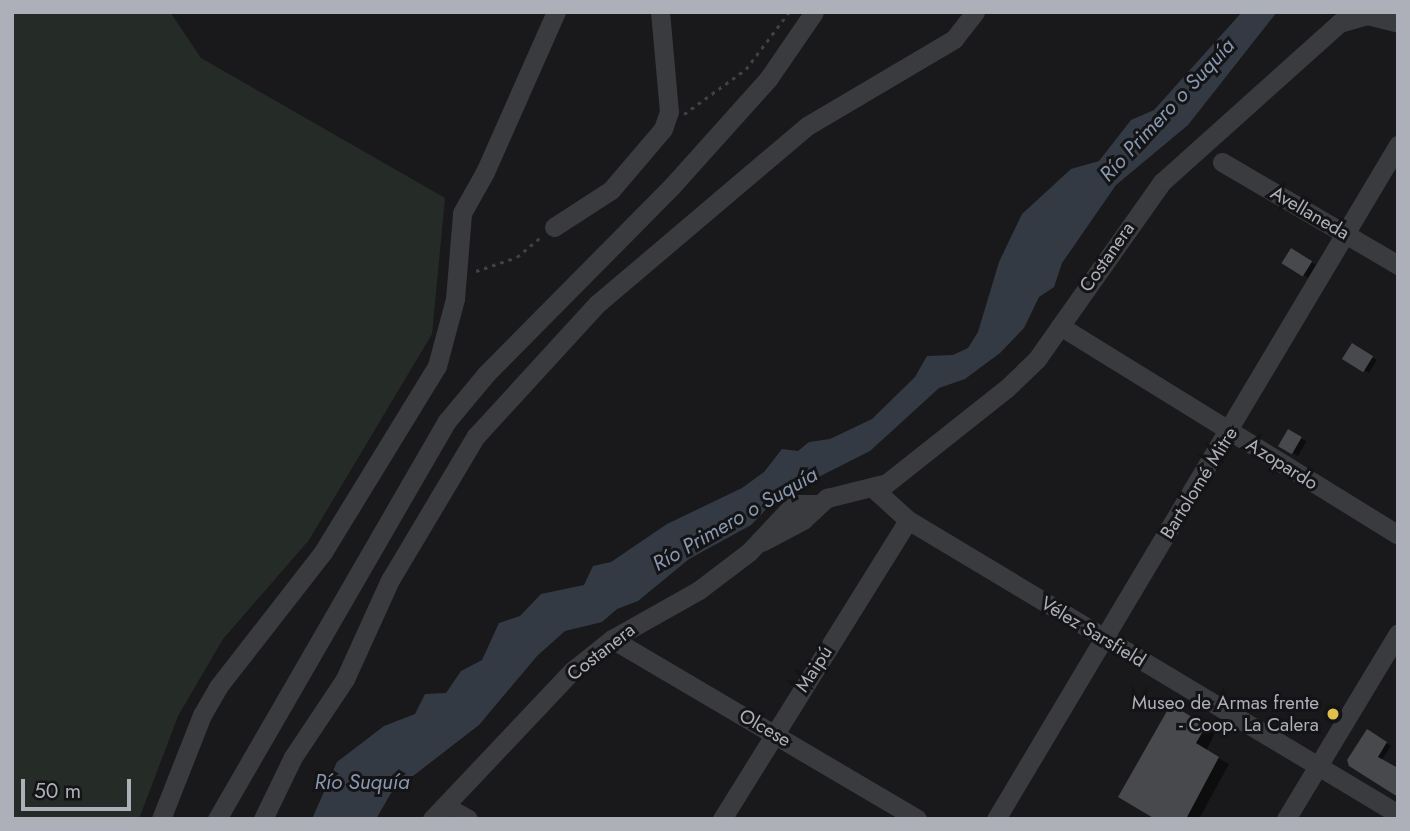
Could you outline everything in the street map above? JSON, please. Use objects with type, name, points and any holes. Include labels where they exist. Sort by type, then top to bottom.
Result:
[{"type":"street","points":[[161,819],[202,715],[218,687],[323,552],[431,377],[442,353],[459,275],[462,212],[485,172],[556,12]]},
{"type":"street","points":[[554,227],[611,190],[663,129],[669,112],[660,12]]},
{"type":"street","points":[[217,819],[447,421],[486,373],[593,270],[707,147],[768,79],[814,12]]},
{"type":"street","points":[[263,819],[293,757],[345,679],[390,580],[476,436],[597,304],[807,126],[954,39],[975,12]]},
{"type":"street","name":"Costanera","points":[[439,812],[572,671],[612,639],[699,590],[762,542],[794,504],[818,504],[841,493],[874,489],[1007,388],[1037,359],[1152,194],[1198,148],[1339,23],[1367,15],[1398,23]]},
{"type":"street","name":"Bartolomé Mitre","points":[[996,819],[1230,432],[1398,145]]},
{"type":"street","name":"Avellaneda","points":[[1222,162],[1398,265]]},
{"type":"street","name":"Azopardo","points":[[1060,326],[1398,535]]},
{"type":"street","name":"Vélez Sarsfield","points":[[874,489],[908,520],[1398,814]]},
{"type":"street","name":"Maipú","points":[[722,819],[773,732],[908,520]]},
{"type":"street","points":[[1286,819],[1398,633]]},
{"type":"street","name":"Olcese","points":[[612,639],[917,819]]},
{"type":"street","points":[[439,812],[468,819]]},
{"type":"path","points":[[663,129],[746,69],[789,12]]},
{"type":"path","points":[[459,275],[517,257],[554,227]]},
{"type":"shaded area","points":[[12,12],[170,12],[201,58],[445,198],[432,334],[309,540],[223,639],[178,716],[139,819],[12,819]]},
{"type":"water","name":"Río Suquía","points":[[1242,12],[1277,12],[1188,125],[1116,185],[1062,263],[1054,287],[1039,297],[1024,328],[1000,353],[965,379],[939,388],[870,451],[777,498],[751,525],[689,559],[638,601],[617,609],[602,622],[565,631],[537,656],[479,725],[391,793],[376,819],[312,819],[337,762],[384,726],[415,714],[425,694],[446,693],[461,671],[482,660],[499,623],[520,616],[541,594],[584,585],[593,566],[611,562],[667,524],[742,488],[764,472],[782,449],[798,451],[809,442],[830,439],[872,419],[915,377],[927,356],[953,355],[968,348],[978,332],[999,262],[1022,214],[1071,169],[1099,161],[1131,120],[1154,110]]},
{"type":"building","points":[[1291,248],[1312,261],[1303,277],[1281,263]]},
{"type":"building","points":[[1352,343],[1373,356],[1363,372],[1342,359]]},
{"type":"building","points":[[1288,429],[1302,437],[1292,454],[1278,446]]},
{"type":"building","points":[[1171,704],[1206,726],[1196,743],[1219,757],[1186,819],[1155,819],[1118,797]]},
{"type":"building","points":[[1367,729],[1387,742],[1378,757],[1398,768],[1398,797],[1349,766],[1347,760]]},
{"type":"place","name":"Museo de Armas frente - Coop. La Calera","points":[[1333,714]]},
{"type":"water label","name":"Río Primero o Suquía","points":[[1167,110]]},
{"type":"water label","name":"Río Primero o Suquía","points":[[735,519]]}]
